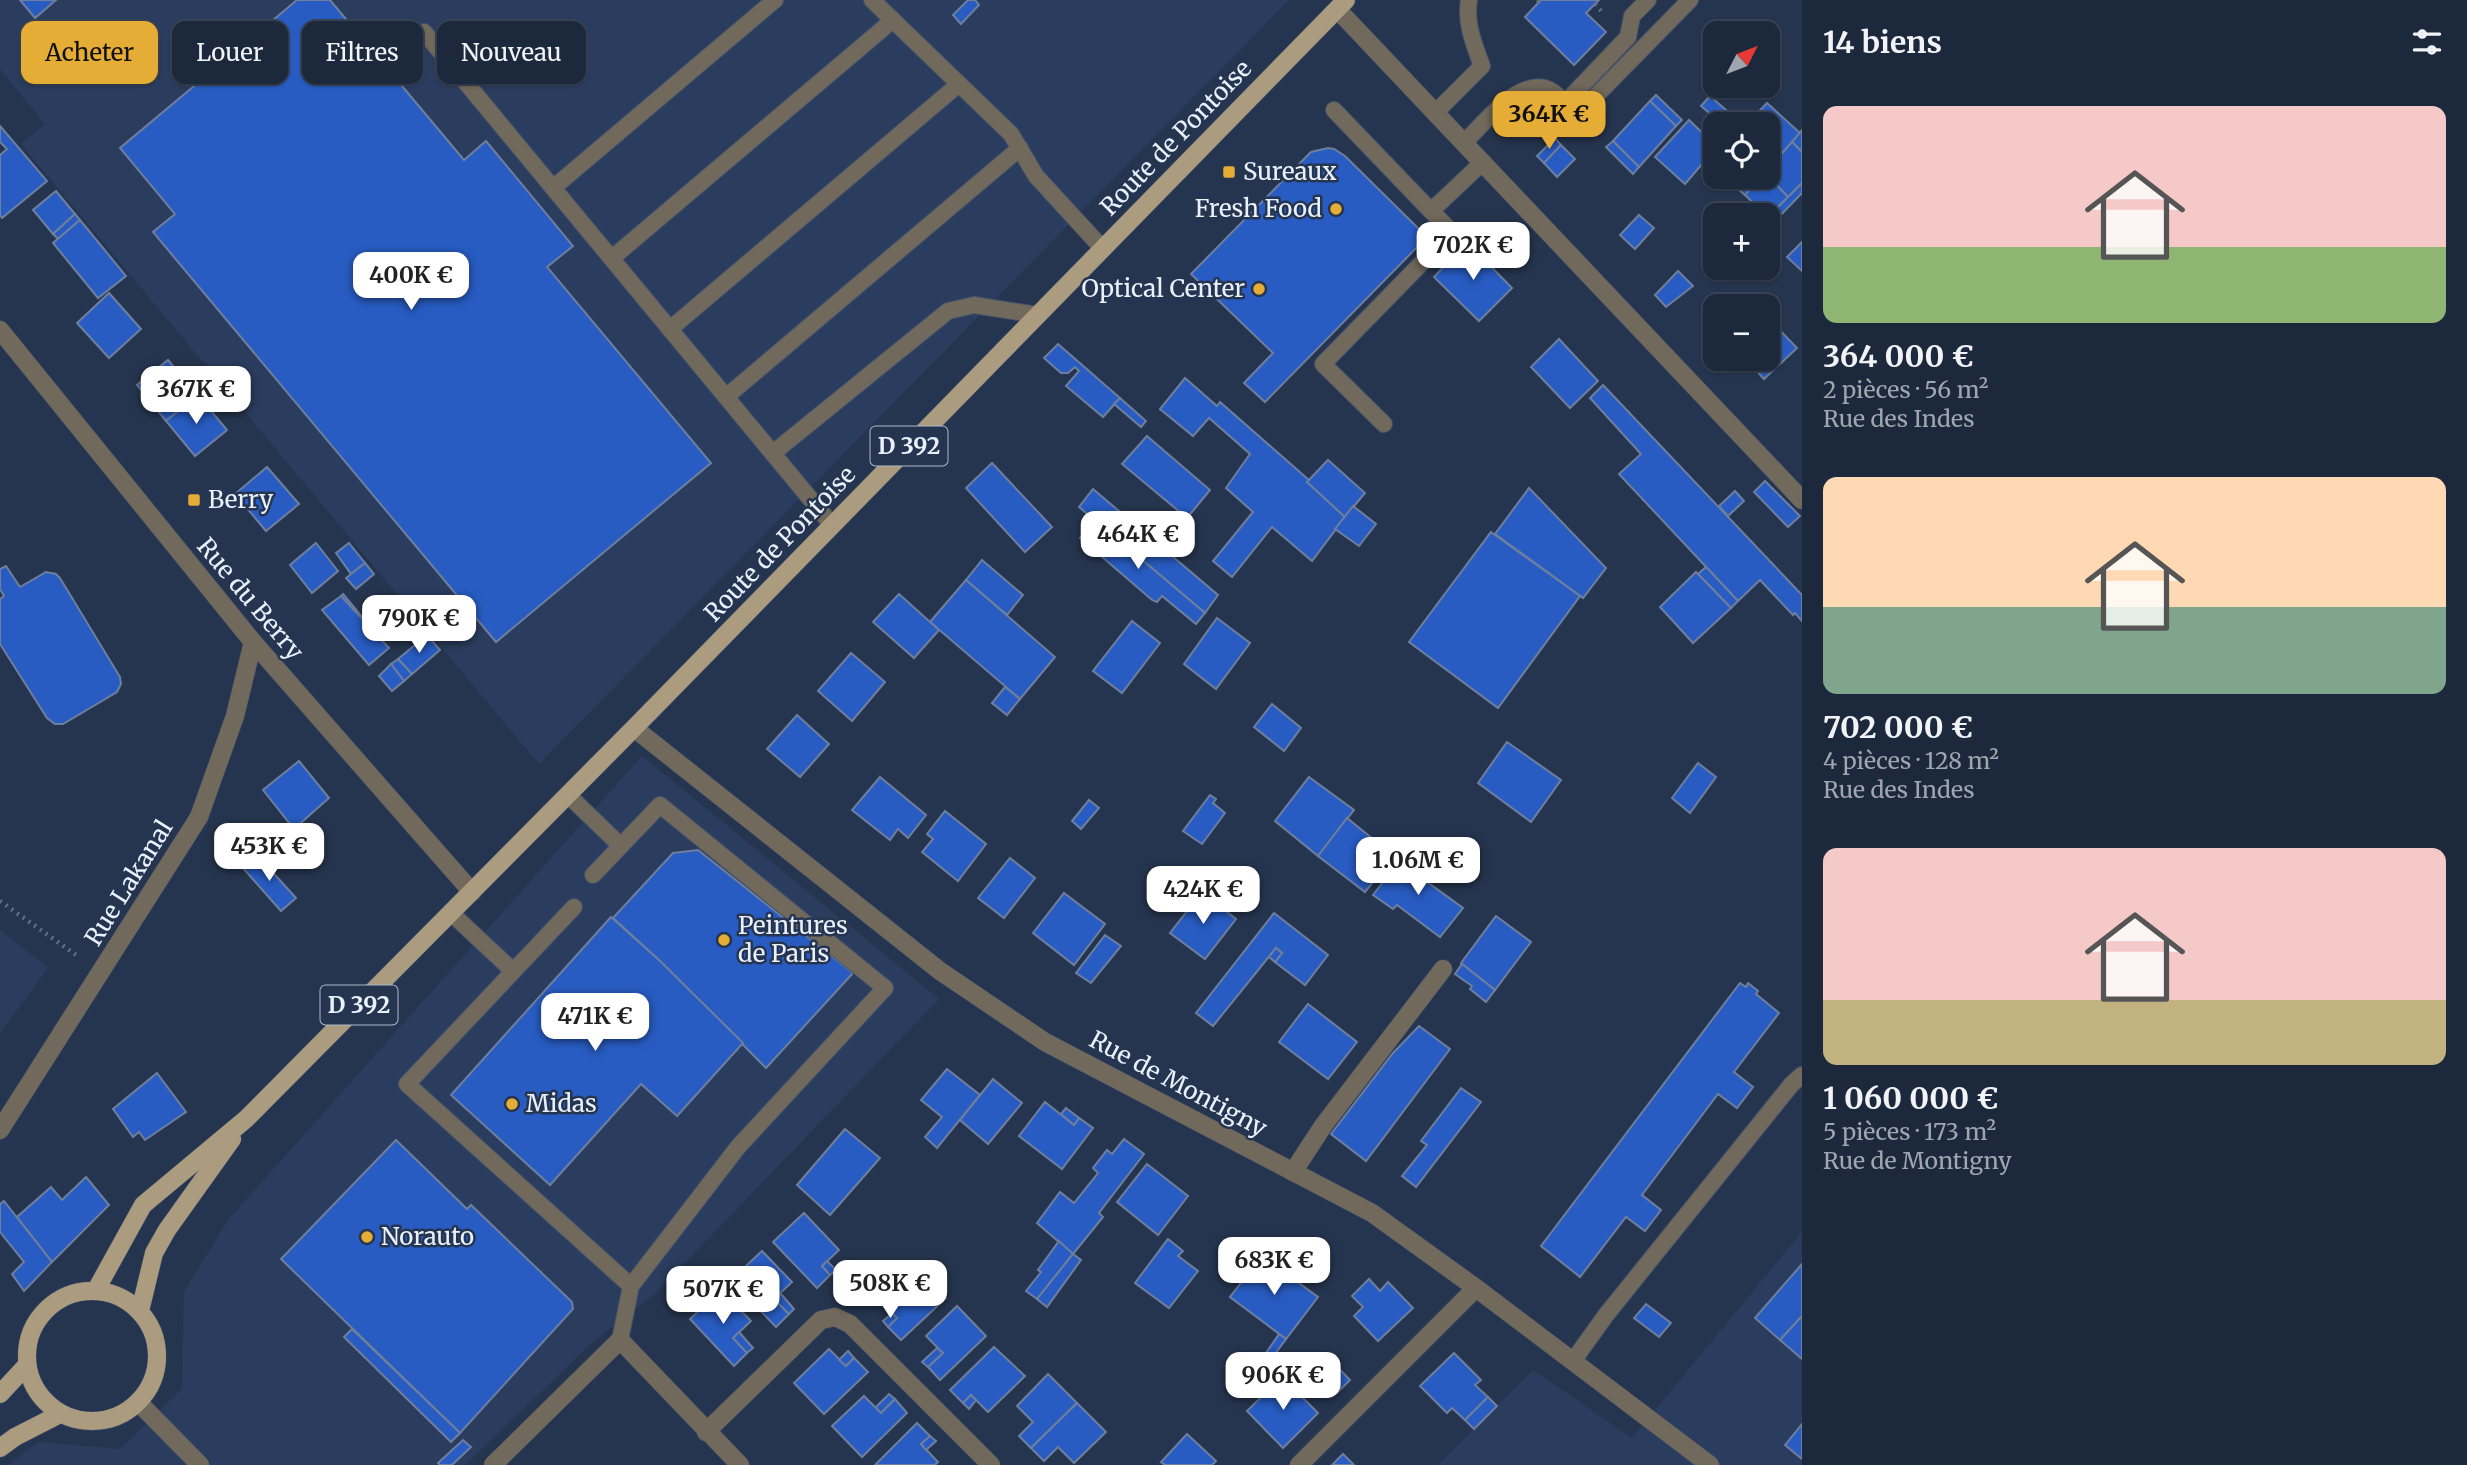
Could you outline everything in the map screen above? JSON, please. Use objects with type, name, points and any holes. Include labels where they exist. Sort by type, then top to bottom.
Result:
[{"type":"main road","name":"Route de Pontoise","points":[[96,1290],[143,1205],[246,1119],[634,729],[1342,5]]},
{"type":"main road","name":"Route de Pontoise","points":[[141,1311],[154,1253],[167,1230],[246,1119]]},
{"type":"main road","points":[[96,1290],[120,1296],[141,1311],[154,1333],[158,1357],[153,1382],[139,1403],[115,1419],[87,1423],[60,1414],[38,1393],[27,1365],[29,1336],[44,1311],[67,1295],[96,1290]]},
{"type":"main road","points":[[0,1394],[27,1365]]},
{"type":"main road","points":[[0,1448],[15,1437],[60,1414]]},
{"type":"street","points":[[1342,5],[1435,113],[1802,500]]},
{"type":"street","name":"Rue du Berry","points":[[0,330],[253,642],[471,892]]},
{"type":"street","name":"Rue Lakanal","points":[[0,1130],[199,817],[235,716],[253,642]]},
{"type":"street","name":"Rue de Montigny","points":[[634,729],[940,971],[1045,1042],[1371,1213],[1476,1288],[1710,1465]]},
{"type":"street","points":[[1293,1172],[1323,1126],[1443,969]]},
{"type":"street","points":[[1299,1465],[1476,1288]]},
{"type":"street","points":[[706,1432],[821,1320],[835,1317],[850,1324],[991,1465]]},
{"type":"street","points":[[493,1465],[620,1340],[740,1465]]},
{"type":"street","points":[[139,1403],[200,1465]]},
{"type":"lane","points":[[553,188],[775,0]]},
{"type":"lane","points":[[872,0],[1012,134],[1036,176],[1103,249]]},
{"type":"lane","points":[[1435,113],[1482,66],[1471,34],[1467,12],[1469,0]]},
{"type":"lane","points":[[1565,103],[1628,37],[1632,16],[1648,0]]},
{"type":"lane","points":[[1464,143],[1513,94],[1529,88],[1552,90],[1577,116],[1690,0]]},
{"type":"lane","points":[[612,258],[893,20]]},
{"type":"lane","points":[[424,32],[832,525]]},
{"type":"lane","points":[[670,328],[959,84]]},
{"type":"lane","points":[[1334,110],[1452,232],[1323,364],[1384,424]]},
{"type":"lane","points":[[727,396],[1020,148]]},
{"type":"lane","points":[[1431,211],[1483,163]]},
{"type":"lane","points":[[773,453],[948,311],[974,305],[1037,315]]},
{"type":"lane","points":[[568,794],[621,846]]},
{"type":"lane","points":[[593,875],[660,805],[885,988],[738,1147],[631,1286],[620,1340]]},
{"type":"lane","points":[[574,906],[407,1084],[631,1286]]},
{"type":"lane","points":[[450,913],[513,971]]},
{"type":"lane","points":[[1573,1361],[1631,1284],[1791,1085],[1802,1075]]},
{"type":"path","points":[[0,901],[101,973]]},
{"type":"shaded area","points":[[0,0],[1289,0],[539,764],[21,144],[45,124],[0,69]]},
{"type":"shaded area","points":[[642,756],[939,999],[655,1294],[594,1341],[465,1465],[9,1465],[38,1442],[120,1449],[182,1389],[184,1292],[228,1220]]},
{"type":"shaded area","points":[[0,930],[48,968],[0,1033]]},
{"type":"shaded area","points":[[1802,1232],[1802,1465],[1438,1465],[1533,1370],[1632,1438]]},
{"type":"building","points":[[20,0],[56,0],[35,18]]},
{"type":"building","points":[[297,0],[330,0],[348,21],[302,21],[302,84],[400,84],[464,160],[486,141],[573,246],[547,267],[711,463],[496,642],[153,232],[175,214],[120,148],[197,84],[288,84],[288,21],[272,21]]},
{"type":"building","points":[[968,0],[975,0],[979,5],[961,24],[953,15]]},
{"type":"building","points":[[1541,0],[1599,0],[1586,13],[1606,32],[1574,65],[1525,17]]},
{"type":"building","points":[[1656,95],[1682,120],[1676,126],[1650,101]]},
{"type":"building","points":[[1708,98],[1712,98],[1728,112],[1708,112],[1701,106]]},
{"type":"building","points":[[1650,101],[1676,126],[1639,167],[1613,141]]},
{"type":"building","points":[[1767,103],[1777,112],[1758,112]]},
{"type":"building","points":[[1780,115],[1800,133],[1780,156]]},
{"type":"building","points":[[1689,120],[1703,133],[1703,163],[1685,184],[1655,157]]},
{"type":"building","points":[[0,126],[47,181],[2,218],[0,155],[7,149],[0,142]]},
{"type":"building","points":[[1802,130],[1802,152],[1792,142]]},
{"type":"building","points":[[1555,138],[1561,145],[1544,163],[1537,156]]},
{"type":"building","points":[[1613,141],[1639,167],[1633,174],[1606,147]]},
{"type":"building","points":[[1792,142],[1802,152],[1802,183],[1788,197],[1780,189],[1780,156]]},
{"type":"building","points":[[1561,145],[1575,159],[1557,177],[1544,163]]},
{"type":"building","points":[[1328,148],[1345,156],[1427,237],[1265,402],[1244,383],[1273,353],[1191,274],[1311,152]]},
{"type":"building","points":[[1802,183],[1802,193],[1780,216],[1780,205]]},
{"type":"building","points":[[1738,189],[1750,189],[1745,195]]},
{"type":"building","points":[[1750,189],[1780,189],[1788,197],[1780,205],[1753,203],[1745,195]]},
{"type":"building","points":[[56,191],[75,214],[53,234],[33,210]]},
{"type":"building","points":[[75,214],[80,220],[58,239],[53,234]]},
{"type":"building","points":[[1639,215],[1654,228],[1635,249],[1620,235]]},
{"type":"building","points":[[80,220],[126,276],[98,298],[53,243]]},
{"type":"building","points":[[1467,242],[1512,288],[1479,321],[1434,277]]},
{"type":"building","points":[[1802,242],[1802,271],[1787,257]]},
{"type":"building","points":[[1678,271],[1693,286],[1666,307],[1655,295]]},
{"type":"building","points":[[109,293],[141,329],[109,358],[77,323]]},
{"type":"building","points":[[1780,330],[1797,348],[1780,364]]},
{"type":"building","points":[[1559,339],[1598,381],[1570,408],[1531,367]]},
{"type":"building","points":[[1058,344],[1120,398],[1103,417],[1066,386],[1079,371],[1075,367],[1068,373],[1061,373],[1044,358]]},
{"type":"building","points":[[168,360],[198,395],[166,421],[137,385]]},
{"type":"building","points":[[205,369],[214,382],[205,389],[195,378]]},
{"type":"building","points":[[1757,371],[1773,371],[1764,379]]},
{"type":"building","points":[[1185,378],[1217,406],[1220,402],[1309,480],[1307,482],[1345,517],[1312,561],[1272,527],[1232,577],[1213,561],[1253,512],[1226,488],[1250,454],[1209,418],[1193,436],[1160,409]]},
{"type":"building","points":[[1603,385],[1802,595],[1802,621],[1760,580],[1738,601],[1619,474],[1641,454],[1590,398]]},
{"type":"building","points":[[198,395],[227,430],[195,456],[166,421]]},
{"type":"building","points":[[1120,398],[1146,421],[1141,427],[1114,404]]},
{"type":"building","points":[[1147,436],[1210,490],[1187,518],[1122,464]]},
{"type":"building","points":[[1328,460],[1365,493],[1345,517],[1307,482]]},
{"type":"building","points":[[992,463],[1052,527],[1025,552],[966,488]]},
{"type":"building","points":[[267,467],[299,504],[266,531],[235,494]]},
{"type":"building","points":[[1765,481],[1800,516],[1788,527],[1754,492]]},
{"type":"building","points":[[1529,488],[1606,568],[1583,598],[1495,534]]},
{"type":"building","points":[[1093,489],[1218,595],[1205,613],[1079,507]]},
{"type":"building","points":[[1735,491],[1744,501],[1728,516],[1719,506]]},
{"type":"building","points":[[1353,506],[1376,524],[1359,546],[1335,529]]},
{"type":"building","points":[[1095,520],[1205,613],[1196,624],[1162,596],[1157,602],[1152,600],[1080,538]]},
{"type":"building","points":[[1491,532],[1580,596],[1498,708],[1409,642]]},
{"type":"building","points":[[316,543],[338,571],[312,593],[290,565]]},
{"type":"building","points":[[349,543],[365,563],[351,574],[336,553]]},
{"type":"building","points":[[982,560],[1023,595],[1007,615],[966,580]]},
{"type":"building","points":[[365,563],[374,574],[356,589],[346,578]]},
{"type":"building","points":[[6,566],[20,587],[46,572],[56,574],[120,677],[121,684],[117,692],[63,724],[55,724],[47,718],[0,644],[0,599],[4,596],[0,589],[0,569]]},
{"type":"building","points":[[1706,567],[1738,601],[1731,608],[1698,574]]},
{"type":"building","points":[[1696,572],[1731,608],[1693,643],[1660,607]]},
{"type":"building","points":[[966,580],[1055,657],[1020,699],[930,622]]},
{"type":"building","points":[[343,594],[368,624],[366,625],[341,596]]},
{"type":"building","points":[[899,594],[939,630],[914,658],[873,622]]},
{"type":"building","points":[[341,596],[389,648],[369,665],[322,610]]},
{"type":"building","points":[[1217,618],[1250,643],[1216,689],[1184,664]]},
{"type":"building","points":[[1132,621],[1160,643],[1122,693],[1093,671]]},
{"type":"building","points":[[427,635],[440,650],[412,674],[398,659]]},
{"type":"building","points":[[851,653],[885,682],[852,721],[818,691]]},
{"type":"building","points":[[398,659],[412,674],[404,681],[391,664]]},
{"type":"building","points":[[391,664],[404,681],[392,691],[379,676]]},
{"type":"building","points":[[1005,687],[1020,699],[1007,715],[992,703]]},
{"type":"building","points":[[1272,704],[1301,728],[1284,751],[1254,727]]},
{"type":"building","points":[[797,715],[829,744],[800,777],[767,749]]},
{"type":"building","points":[[1507,742],[1561,780],[1531,822],[1478,783]]},
{"type":"building","points":[[299,761],[329,798],[294,829],[263,790]]},
{"type":"building","points":[[1698,763],[1716,777],[1690,813],[1672,798]]},
{"type":"building","points":[[880,777],[926,815],[908,838],[898,829],[890,840],[852,810]]},
{"type":"building","points":[[1309,777],[1354,810],[1318,856],[1275,821]]},
{"type":"building","points":[[1210,795],[1216,799],[1213,803],[1225,813],[1202,844],[1183,831]]},
{"type":"building","points":[[1089,800],[1099,808],[1081,829],[1072,821]]},
{"type":"building","points":[[945,811],[986,844],[958,881],[922,852],[933,839],[927,834]]},
{"type":"building","points":[[1347,818],[1394,856],[1365,892],[1318,856]]},
{"type":"building","name":"Peintures de Paris","points":[[698,850],[853,973],[766,1068],[660,961],[613,918],[673,853]]},
{"type":"building","points":[[256,854],[296,898],[281,911],[242,867]]},
{"type":"building","points":[[1405,854],[1425,868],[1419,876],[1463,908],[1440,937],[1397,905],[1393,909],[1373,895]]},
{"type":"building","points":[[1010,858],[1035,878],[1004,918],[978,898]]},
{"type":"building","points":[[1202,892],[1236,919],[1205,959],[1170,933]]},
{"type":"building","points":[[1064,893],[1105,924],[1074,965],[1033,933]]},
{"type":"building","points":[[1274,913],[1328,955],[1305,985],[1275,962],[1282,953],[1276,948],[1213,1026],[1196,1013]]},
{"type":"building","points":[[1496,916],[1531,942],[1495,990],[1461,963]]},
{"type":"building","points":[[611,917],[743,1043],[677,1116],[641,1084],[550,1185],[451,1095]]},
{"type":"building","points":[[1105,935],[1121,946],[1091,983],[1076,973]]},
{"type":"building","points":[[1276,948],[1282,953],[1275,962],[1269,957]]},
{"type":"building","points":[[1462,964],[1495,990],[1486,1002],[1470,989],[1472,986],[1455,974]]},
{"type":"building","points":[[1740,983],[1746,987],[1748,983],[1758,991],[1756,994],[1779,1013],[1734,1072],[1753,1087],[1737,1108],[1718,1094],[1642,1195],[1661,1210],[1645,1231],[1626,1217],[1580,1277],[1541,1246]]},
{"type":"building","points":[[1308,1004],[1357,1042],[1328,1079],[1279,1042]]},
{"type":"building","points":[[1419,1026],[1450,1049],[1366,1161],[1331,1134],[1393,1053]]},
{"type":"building","points":[[947,1069],[980,1095],[937,1148],[925,1137],[942,1117],[921,1100]]},
{"type":"building","points":[[157,1073],[186,1112],[145,1140],[139,1132],[133,1137],[113,1109]]},
{"type":"building","points":[[993,1079],[1022,1103],[988,1144],[960,1120]]},
{"type":"building","points":[[1461,1088],[1481,1102],[1416,1187],[1402,1176],[1427,1145],[1421,1141]]},
{"type":"building","points":[[1045,1102],[1074,1125],[1079,1118],[1093,1128],[1062,1169],[1019,1136]]},
{"type":"building","points":[[1066,1108],[1079,1118],[1074,1125],[1061,1114]]},
{"type":"building","points":[[845,1129],[880,1158],[830,1215],[797,1185]]},
{"type":"building","points":[[1124,1139],[1144,1154],[1099,1213],[1103,1217],[1073,1254],[1037,1223],[1060,1192],[1074,1203],[1098,1173],[1093,1168],[1107,1150],[1112,1154]]},
{"type":"building","points":[[396,1140],[467,1209],[471,1205],[572,1302],[573,1309],[460,1433],[281,1259]]},
{"type":"building","points":[[1147,1164],[1188,1196],[1158,1235],[1117,1202]]},
{"type":"building","points":[[86,1177],[109,1205],[52,1262],[17,1217],[51,1187],[62,1200]]},
{"type":"building","points":[[4,1201],[52,1262],[24,1291],[12,1274],[24,1262],[0,1232],[0,1204]]},
{"type":"building","points":[[804,1213],[839,1250],[822,1266],[830,1275],[817,1288],[773,1242]]},
{"type":"building","points":[[1168,1239],[1183,1251],[1178,1256],[1198,1271],[1169,1308],[1135,1283]]},
{"type":"building","points":[[1059,1241],[1073,1254],[1037,1299],[1026,1291]]},
{"type":"building","points":[[762,1251],[792,1282],[774,1299],[789,1314],[776,1327],[731,1280]]},
{"type":"building","points":[[1073,1254],[1081,1260],[1047,1307],[1037,1299]]},
{"type":"building","points":[[1262,1256],[1318,1297],[1286,1339],[1230,1297]]},
{"type":"building","points":[[827,1261],[836,1270],[830,1275],[822,1266]]},
{"type":"building","points":[[912,1262],[917,1267],[900,1282],[897,1278]]},
{"type":"building","points":[[1802,1264],[1802,1316],[1780,1340],[1755,1318]]},
{"type":"building","points":[[917,1267],[946,1298],[901,1340],[888,1327],[897,1318],[880,1301]]},
{"type":"building","points":[[1369,1279],[1380,1291],[1388,1282],[1413,1308],[1378,1341],[1354,1316],[1363,1307],[1352,1296]]},
{"type":"building","points":[[721,1290],[751,1321],[733,1338],[747,1353],[734,1366],[690,1319]]},
{"type":"building","points":[[781,1294],[794,1309],[789,1314],[774,1299]]},
{"type":"building","points":[[1646,1304],[1671,1323],[1659,1337],[1634,1318]]},
{"type":"building","points":[[957,1306],[986,1336],[940,1380],[928,1367],[943,1353],[926,1336]]},
{"type":"building","points":[[892,1313],[897,1318],[888,1327],[883,1321]]},
{"type":"building","points":[[1802,1316],[1802,1359],[1780,1340]]},
{"type":"building","points":[[352,1329],[460,1433],[451,1442],[344,1337]]},
{"type":"building","points":[[739,1332],[753,1348],[747,1353],[733,1338]]},
{"type":"building","points":[[1279,1334],[1286,1339],[1272,1358],[1266,1353]]},
{"type":"building","points":[[994,1347],[1025,1376],[988,1412],[971,1395],[963,1403],[950,1390]]},
{"type":"building","points":[[937,1348],[943,1353],[928,1367],[922,1362]]},
{"type":"building","points":[[829,1349],[846,1366],[854,1358],[868,1372],[824,1414],[794,1383]]},
{"type":"building","points":[[848,1351],[854,1358],[846,1366],[839,1360]]},
{"type":"building","points":[[1454,1353],[1481,1380],[1475,1385],[1488,1397],[1465,1420],[1452,1408],[1447,1413],[1420,1386]]},
{"type":"building","points":[[1328,1357],[1350,1380],[1337,1393],[1314,1370]]},
{"type":"building","points":[[1048,1374],[1077,1403],[1031,1448],[1019,1436],[1033,1422],[1017,1406]]},
{"type":"building","points":[[1282,1377],[1318,1413],[1283,1448],[1247,1411]]},
{"type":"building","points":[[889,1394],[895,1399],[881,1413],[875,1408]]},
{"type":"building","points":[[971,1395],[976,1400],[969,1409],[963,1403]]},
{"type":"building","points":[[864,1396],[881,1413],[895,1399],[907,1413],[862,1457],[832,1426]]},
{"type":"building","points":[[1488,1397],[1497,1406],[1474,1429],[1465,1420]]},
{"type":"building","points":[[1077,1403],[1106,1432],[1074,1463],[1058,1447],[1044,1461],[1031,1448]]},
{"type":"building","points":[[917,1423],[930,1436],[921,1444],[938,1462],[935,1465],[875,1465]]},
{"type":"building","points":[[1802,1424],[1802,1459],[1785,1445]]},
{"type":"building","points":[[1187,1434],[1216,1461],[1212,1465],[1165,1465],[1161,1462]]},
{"type":"building","points":[[930,1436],[936,1441],[926,1450],[921,1444]]},
{"type":"building","points":[[463,1440],[471,1447],[452,1465],[438,1463]]},
{"type":"building","points":[[1343,1454],[1354,1465],[1332,1465]]},
{"type":"place","name":"Sureaux","points":[[1229,172]]},
{"type":"place","name":"Fresh Food","points":[[1336,209]]},
{"type":"place","name":"Optical Center","points":[[1259,289]]},
{"type":"place","name":"Berry","points":[[194,500]]},
{"type":"place","name":"Peintures de Paris","points":[[724,940]]},
{"type":"place","name":"Midas","points":[[512,1104]]},
{"type":"place","name":"Norauto","points":[[367,1237]]}]
